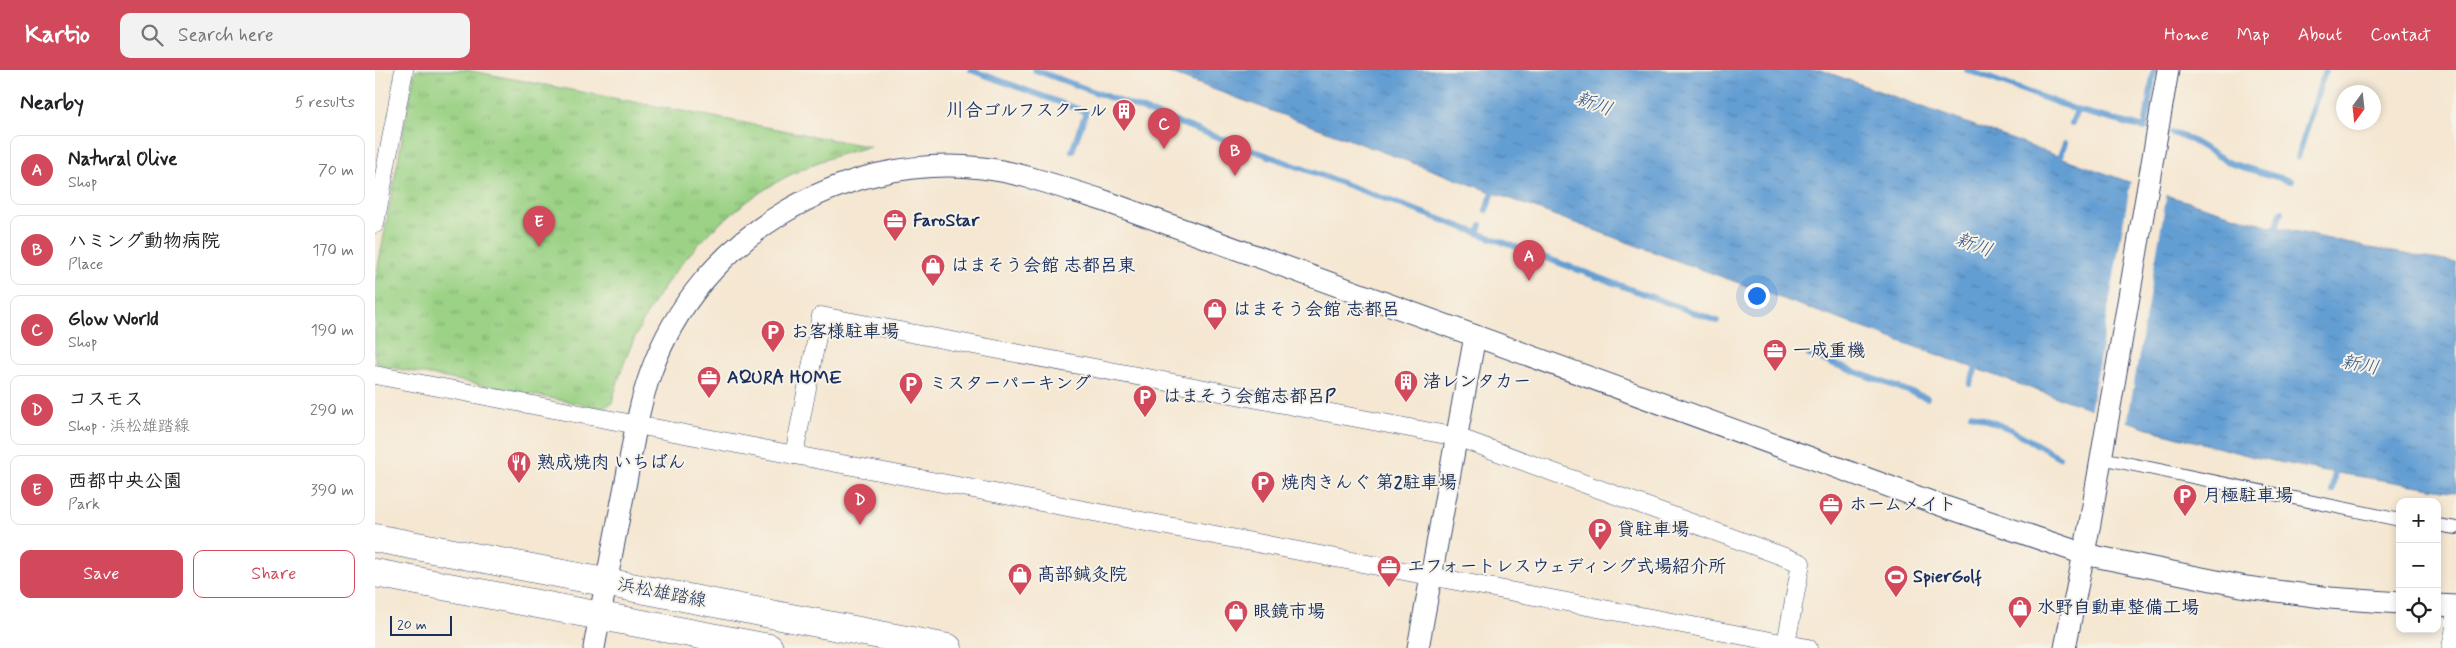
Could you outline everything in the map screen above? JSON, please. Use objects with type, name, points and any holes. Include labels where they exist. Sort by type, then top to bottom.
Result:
[{"type":"main road","name":"浜松雄踏線","points":[[375,538],[948,648]]},
{"type":"main road","name":"浜松雄踏線","points":[[375,573],[769,648]]},
{"type":"street","points":[[375,224],[404,70]]},
{"type":"street","points":[[2065,648],[2085,554],[2168,70]]},
{"type":"street","points":[[594,648],[642,398],[661,346],[690,298],[726,256],[768,222],[817,194],[869,176],[923,167],[981,168],[1009,172],[1045,182],[1987,522],[2085,554],[2175,574],[2246,587],[2334,598],[2396,603]]},
{"type":"street","points":[[794,455],[821,316],[1457,437],[1801,563],[1786,644]]},
{"type":"street","points":[[1418,648],[1475,336]]},
{"type":"street","points":[[375,375],[1809,648]]},
{"type":"street","points":[[2101,458],[2396,519]]},
{"type":"street","points":[[2441,526],[2456,528]]},
{"type":"street","points":[[2449,605],[2455,627],[2451,648]]},
{"type":"green space","points":[[415,70],[466,70],[871,147],[825,160],[781,180],[741,206],[705,238],[673,274],[647,315],[626,358],[612,403],[602,408],[388,367],[375,362],[375,283]]},
{"type":"water","name":"新川","points":[[1161,70],[1821,70],[2162,194],[2263,224],[2365,247],[2456,263],[2456,492],[2319,470],[2254,457],[2160,432],[2021,385],[1678,261]]},
{"type":"pier","points":[[2131,180],[2167,193],[2127,424],[2090,412]]},
{"type":"waterway","points":[[971,70],[1086,112],[1072,151]]},
{"type":"waterway","points":[[1035,70],[1717,321]]},
{"type":"waterway","points":[[1967,70],[2080,111],[2145,128],[2154,70]]},
{"type":"waterway","points":[[2298,157],[2325,70]]},
{"type":"waterway","points":[[2072,123],[2077,110]]},
{"type":"waterway","points":[[2172,133],[2187,138],[2232,164],[2291,181]]},
{"type":"waterway","points":[[2057,165],[2065,143]]},
{"type":"waterway","points":[[1486,210],[1496,185]]},
{"type":"waterway","points":[[2274,235],[2281,212]]},
{"type":"waterway","points":[[1478,233],[1481,225]]},
{"type":"waterway","points":[[1809,355],[1927,398]]},
{"type":"waterway","points":[[1970,384],[1978,362]]},
{"type":"waterway","points":[[1971,414],[2010,429],[2059,457]]},
{"type":"waterway","points":[[2332,490],[2336,464]]},
{"type":"place","name":"川合ゴルフスクール","points":[[1124,132]]},
{"type":"place","name":"Glow World","points":[[1164,149]]},
{"type":"place","name":"ハミング動物病院","points":[[1235,176]]},
{"type":"place","name":"FaroStar","points":[[895,242]]},
{"type":"place","name":"西都中央公園","points":[[539,247]]},
{"type":"place","name":"Natural Olive","points":[[1529,281]]},
{"type":"place","name":"はまそう会館 志都呂東","points":[[933,287]]},
{"type":"place","name":"はまそう会館 志都呂","points":[[1215,331]]},
{"type":"place","name":"お客様駐車場","points":[[773,353]]},
{"type":"place","name":"一成重機","points":[[1775,372]]},
{"type":"place","name":"AQURA HOME","points":[[709,399]]},
{"type":"place","name":"渚レンタカー","points":[[1406,403]]},
{"type":"place","name":"ミスターパーキング","points":[[911,405]]},
{"type":"place","name":"はまそう会館志都呂P","points":[[1145,418]]},
{"type":"place","name":"熟成焼肉 いちばん","points":[[519,484]]},
{"type":"place","name":"焼肉きんぐ 第2駐車場","points":[[1263,504]]},
{"type":"place","name":"月極駐車場","points":[[2185,517]]},
{"type":"place","name":"コスモス","points":[[860,525]]},
{"type":"place","name":"ホームメイト","points":[[1831,526]]},
{"type":"place","name":"貸駐車場","points":[[1600,551]]},
{"type":"place","name":"エフォートレスウェディング式場紹介所","points":[[1389,588]]},
{"type":"place","name":"髙部鍼灸院","points":[[1020,596]]},
{"type":"place","name":"SpierGolf","points":[[1896,598]]},
{"type":"place","name":"水野自動車整備工場","points":[[2020,629]]},
{"type":"place","name":"眼鏡市場","points":[[1236,633]]}]
